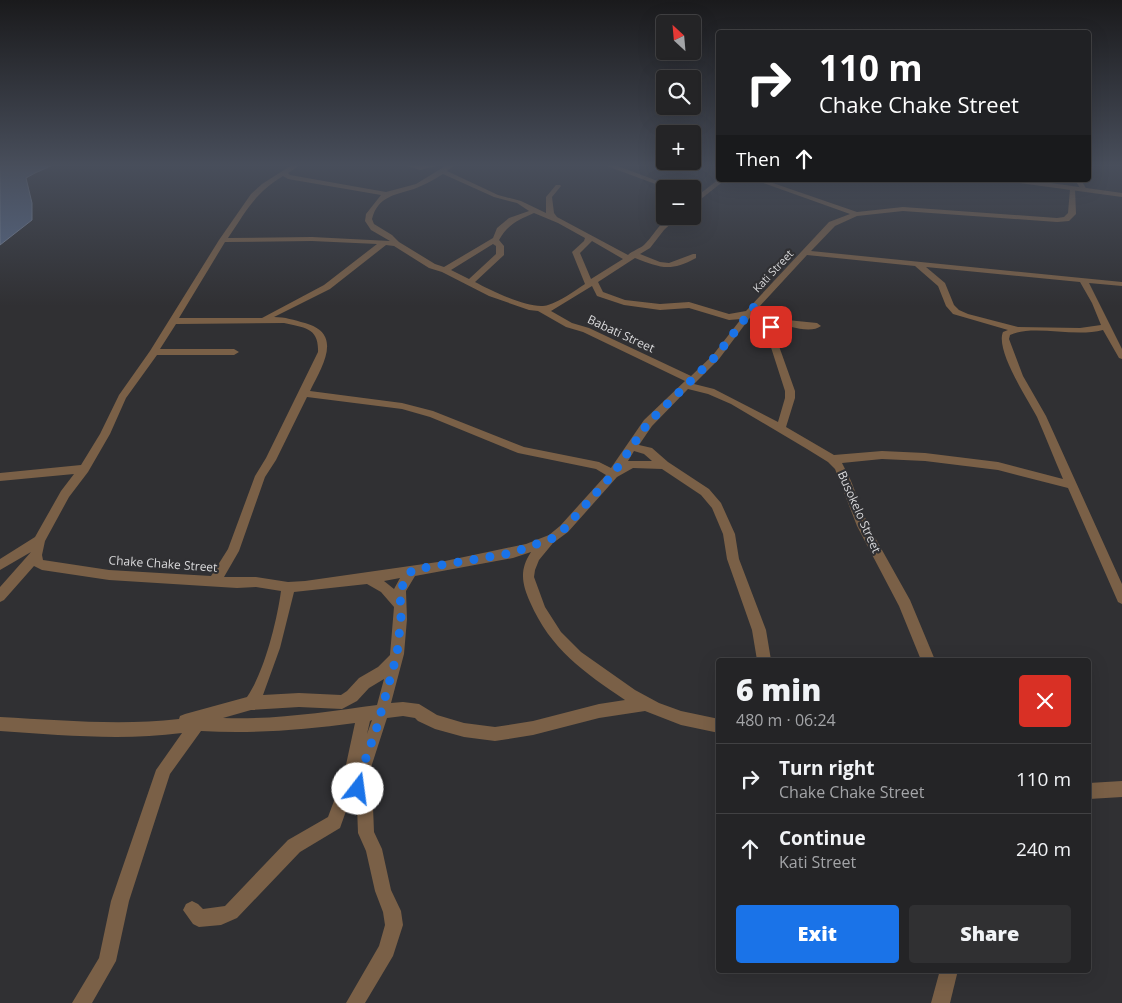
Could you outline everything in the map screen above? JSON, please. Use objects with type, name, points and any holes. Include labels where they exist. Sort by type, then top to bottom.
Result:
[{"type":"street","points":[[0,596],[36,555],[40,540],[65,494],[84,469],[105,434],[122,398],[154,352],[242,212]]},
{"type":"street","points":[[371,212],[368,220],[371,226],[388,234],[396,244],[432,266],[445,270],[509,300],[541,308],[552,308],[575,294],[646,246],[665,225]]},
{"type":"street","points":[[445,270],[494,240],[500,230],[512,220],[532,212]]},
{"type":"street","points":[[536,212],[554,218],[630,256],[670,267],[693,256]]},
{"type":"street","points":[[550,212],[554,218]]},
{"type":"street","points":[[850,212],[856,214]]},
{"type":"street","name":"Kati Street","points":[[690,384],[716,356],[752,310],[832,224],[856,214],[877,212]]},
{"type":"street","name":"Kati Street","points":[[942,212],[1057,220],[1066,218],[1072,212]]},
{"type":"street","points":[[588,236],[588,242],[576,254],[591,282],[600,294]]},
{"type":"street","points":[[223,240],[312,238],[396,244]]},
{"type":"street","points":[[470,283],[500,255],[500,246],[494,240]]},
{"type":"street","points":[[263,319],[326,287],[384,242]]},
{"type":"street","points":[[805,253],[916,263],[1084,282],[1122,284]]},
{"type":"street","points":[[916,263],[942,285],[950,306],[956,312],[965,316],[1015,329],[1075,332],[1092,331],[1105,327]]},
{"type":"street","points":[[1084,282],[1096,303],[1105,327],[1122,356]]},
{"type":"street","points":[[575,294],[600,294],[624,302],[660,307],[689,305],[729,317],[742,316],[752,310],[770,316],[781,323],[793,326],[817,326]]},
{"type":"street","name":"Babati Street","points":[[541,308],[569,325],[586,330],[690,384]]},
{"type":"street","points":[[770,316],[771,335],[790,391],[790,398],[781,428]]},
{"type":"street","points":[[173,321],[284,320],[299,322],[319,333],[323,341],[323,352],[304,393],[271,460],[260,476],[233,551],[214,581]]},
{"type":"street","points":[[1015,329],[1006,334],[1005,339],[1018,376],[1041,416],[1122,598]]},
{"type":"street","points":[[154,352],[234,352]]},
{"type":"street","name":"Busokelo Street","points":[[690,384],[711,391],[781,428],[832,459],[843,472],[863,526],[880,562],[905,604],[927,658]]},
{"type":"street","name":"Chake Chake Street","points":[[36,555],[38,563],[56,568],[109,576],[147,576],[237,583],[256,582],[288,587],[369,578],[512,553],[553,538],[564,529],[613,474],[648,423],[690,384]]},
{"type":"street","points":[[304,393],[402,406],[433,414],[522,450],[592,465],[613,474],[631,464],[664,465]]},
{"type":"street","points":[[633,447],[648,450],[664,465],[705,492],[721,514],[729,534],[733,559],[759,630],[764,658]]},
{"type":"street","points":[[832,459],[882,455],[925,457],[998,466],[1072,485]]},
{"type":"street","points":[[0,477],[84,469]]},
{"type":"street","points":[[553,538],[540,550],[532,562],[528,575],[539,609],[548,626],[580,660],[645,704],[678,717],[716,725]]},
{"type":"street","points":[[0,565],[40,540]]},
{"type":"street","points":[[192,910],[199,918],[209,918],[232,911],[294,846],[334,822],[354,780],[382,712],[397,654],[401,618],[400,590],[412,570]]},
{"type":"street","points":[[369,578],[385,588],[399,603]]},
{"type":"street","points":[[251,703],[257,696],[263,682],[286,605],[288,587]]},
{"type":"street","points":[[162,729],[206,714],[251,703],[299,700],[342,702],[352,696],[364,683],[383,672],[397,654]]},
{"type":"street","points":[[0,724],[149,730],[197,724],[245,726],[307,722],[414,709],[435,722],[464,730],[495,734],[533,728],[599,711],[645,704]]},
{"type":"street","points":[[355,1003],[387,950],[394,918],[379,880],[374,849],[366,833],[365,807],[354,780],[364,714]]},
{"type":"street","points":[[81,1003],[107,961],[120,901],[164,770],[197,724]]},
{"type":"street","points":[[1091,791],[1122,789]]},
{"type":"street","points":[[940,1003],[944,997],[948,973]]},
{"type":"water","points":[[0,212],[32,212],[32,220],[0,245]]},
{"type":"route","points":[[358,789],[357,783],[382,712],[397,654],[401,618],[400,590],[412,570],[445,566],[512,553],[553,538],[564,529],[613,474],[652,418],[693,381],[723,349],[754,307],[770,316],[771,327]]}]
